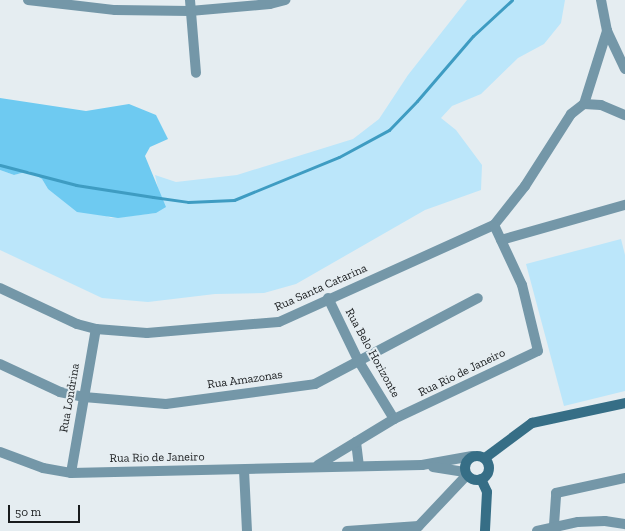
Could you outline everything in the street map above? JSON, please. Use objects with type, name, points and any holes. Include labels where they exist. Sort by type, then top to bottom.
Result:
[{"type":"street","points":[[28,0],[115,10],[190,11],[270,4],[285,0]]},
{"type":"street","points":[[190,0],[196,73]]},
{"type":"street","points":[[601,0],[607,31],[625,69]]},
{"type":"street","points":[[607,31],[584,104],[571,114],[525,186],[494,225],[501,240],[625,206]]},
{"type":"street","points":[[584,104],[601,105],[625,114]]},
{"type":"street","name":"Rua Santa Catarina","points":[[0,288],[77,324],[96,329],[147,333],[279,322],[328,298],[494,225]]},
{"type":"street","name":"Rua Rio de Janeiro","points":[[317,466],[394,419],[538,351],[522,285],[501,240]]},
{"type":"street","name":"Rua Belo Horizonte","points":[[328,298],[358,360],[394,419]]},
{"type":"street","name":"Rua Amazonas","points":[[0,364],[60,392],[84,397],[166,404],[315,384],[478,298]]},
{"type":"street","name":"Rua Londrina","points":[[71,473],[96,329]]},
{"type":"street","points":[[347,531],[416,528],[466,473],[466,463],[472,456],[485,458],[532,423],[625,403]]},
{"type":"street","points":[[356,442],[359,465]]},
{"type":"street","name":"Rua Rio de Janeiro","points":[[0,452],[43,468],[71,473],[244,470],[359,465],[422,465],[472,456]]},
{"type":"street","points":[[466,473],[473,479],[481,479],[489,470],[485,458]]},
{"type":"street","name":"Rua Rio de Janeiro","points":[[422,465],[466,473]]},
{"type":"street","points":[[244,470],[247,531]]},
{"type":"street","points":[[554,525],[556,492],[625,478]]},
{"type":"street","points":[[481,479],[488,492],[485,531]]},
{"type":"street","points":[[537,531],[554,525],[605,521],[625,524]]},
{"type":"shaded area","points":[[467,0],[565,0],[561,23],[544,44],[518,58],[481,94],[452,106],[441,118],[456,130],[482,165],[481,190],[425,210],[296,284],[264,293],[215,294],[148,302],[102,298],[0,250],[0,170],[14,175],[29,171],[42,179],[48,189],[111,218],[156,213],[161,201],[155,175],[176,182],[237,175],[353,139],[379,119],[408,75]]},
{"type":"shaded area","points":[[0,98],[86,111],[129,104],[156,115],[168,139],[150,147],[145,156],[166,207],[156,213],[118,218],[77,212],[48,189],[42,179],[29,171],[14,175],[0,170]]},
{"type":"shaded area","points":[[621,239],[625,255],[625,391],[564,406],[526,264]]},
{"type":"waterway","points":[[0,165],[76,185],[153,197],[188,202],[234,200],[339,157],[389,130],[417,101],[473,36],[512,0]]}]
